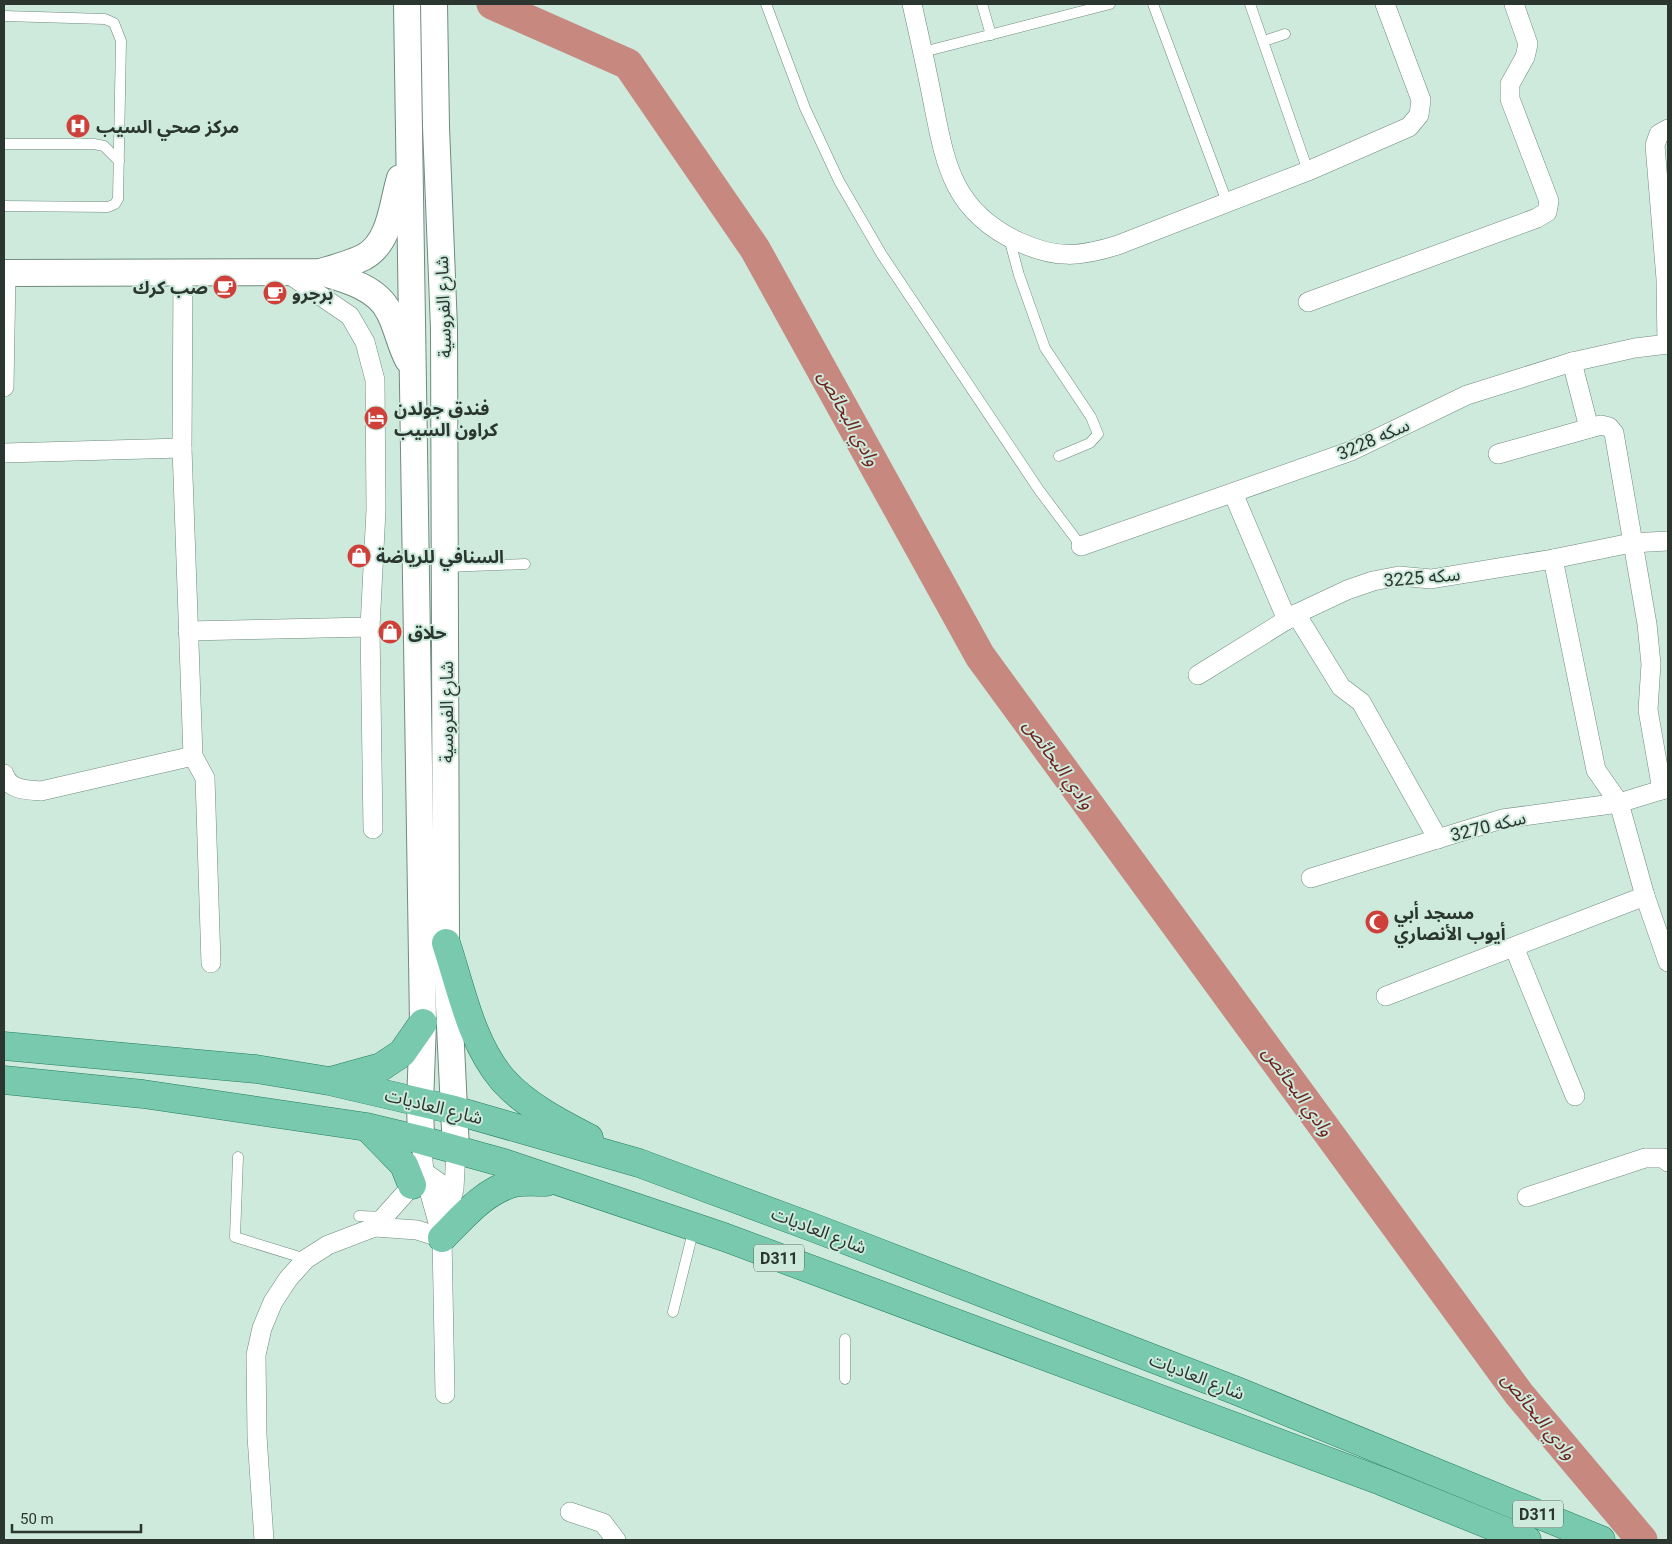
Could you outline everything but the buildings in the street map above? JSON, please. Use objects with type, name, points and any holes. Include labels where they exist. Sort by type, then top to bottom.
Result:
[{"type":"main road","name":"شارع الفروسية","points":[[407,4],[423,1023],[420,1103],[421,1140]]},
{"type":"main road","name":"شارع الفروسية","points":[[434,4],[436,128],[444,328],[446,942],[456,1150]]},
{"type":"main road","points":[[5,274],[320,272],[365,257],[379,243],[390,219],[399,180],[409,154]]},
{"type":"main road","points":[[320,272],[361,286],[379,298],[389,312],[413,372]]},
{"type":"main road","points":[[446,942],[476,1034],[488,1060],[504,1081],[533,1105],[639,1163]]},
{"type":"main road","points":[[330,1081],[381,1067],[402,1053],[423,1023]]},
{"type":"main road","name":"شارع العاديات","points":[[4,1046],[256,1069],[330,1081],[454,1110],[639,1163],[817,1229],[1237,1391],[1601,1540]]},
{"type":"main road","name":"شارع العاديات","points":[[4,1080],[143,1094],[367,1127],[421,1140],[564,1182],[694,1227],[1372,1477],[1527,1540]]},
{"type":"main road","points":[[367,1127],[418,1179]]},
{"type":"main road","points":[[442,1238],[480,1201],[499,1188],[516,1183],[564,1182]]},
{"type":"street","points":[[912,4],[944,159],[954,183],[987,224],[1009,238],[1034,249],[1052,253],[1088,254],[1308,171],[1409,127],[1418,115],[1421,100],[1386,4]]},
{"type":"street","points":[[1308,302],[1537,218],[1547,212],[1549,201],[1510,98],[1510,84],[1525,58],[1528,44],[1514,4]]},
{"type":"street","points":[[1668,129],[1659,134],[1655,145],[1666,278],[1668,344]]},
{"type":"street","points":[[286,272],[350,316],[365,342],[375,380],[376,510],[370,627],[373,828]]},
{"type":"street","points":[[183,273],[182,448],[193,756],[205,778],[211,963]]},
{"type":"street","points":[[4,388],[5,274]]},
{"type":"street","name":"سكه 3228","points":[[1081,546],[1351,451],[1467,395],[1572,362],[1635,348],[1668,344]]},
{"type":"street","points":[[1572,362],[1589,428]]},
{"type":"street","points":[[1498,454],[1601,425],[1608,427],[1614,434],[1647,624],[1651,664],[1648,710],[1665,789]]},
{"type":"street","points":[[4,453],[182,448]]},
{"type":"street","points":[[1233,493],[1291,617],[1341,687],[1361,702],[1438,839]]},
{"type":"street","name":"سكه 3225","points":[[1198,675],[1291,617],[1347,590],[1373,581],[1399,576],[1431,579],[1553,559],[1632,543],[1668,541]]},
{"type":"street","points":[[1553,559],[1596,770],[1619,803],[1645,896],[1668,962]]},
{"type":"street","points":[[188,631],[370,627]]},
{"type":"street","points":[[4,774],[6,781],[20,790],[41,791],[193,756]]},
{"type":"street","name":"سكه 3270","points":[[1311,878],[1502,819],[1619,803],[1665,789]]},
{"type":"street","points":[[1386,996],[1645,896]]},
{"type":"street","points":[[1514,947],[1575,1096]]},
{"type":"street","points":[[421,1140],[418,1179],[442,1238]]},
{"type":"street","points":[[444,1394],[442,1238],[454,1189],[456,1150]]},
{"type":"street","points":[[1527,1197],[1645,1158],[1663,1158],[1668,1162]]},
{"type":"street","points":[[418,1179],[438,1182],[451,1201]]},
{"type":"street","points":[[264,1540],[257,1436],[256,1355],[262,1328],[273,1302],[288,1279],[306,1259],[328,1245],[380,1222],[418,1179]]},
{"type":"street","points":[[380,1222],[442,1238]]},
{"type":"street","points":[[570,1512],[603,1523],[616,1540]]},
{"type":"lane","points":[[766,4],[805,108],[839,181],[872,238],[1033,481],[1081,546]]},
{"type":"lane","points":[[982,4],[991,35]]},
{"type":"lane","points":[[923,52],[1110,4]]},
{"type":"lane","points":[[1153,4],[1227,202]]},
{"type":"lane","points":[[1251,4],[1308,171]]},
{"type":"lane","points":[[4,16],[105,18],[114,23],[121,40],[118,199],[115,204],[108,206],[4,206]]},
{"type":"lane","points":[[1264,41],[1285,34]]},
{"type":"lane","points":[[4,144],[94,144],[104,146],[119,161]]},
{"type":"lane","points":[[1009,238],[1019,275],[1045,348],[1091,416],[1098,434],[1090,443],[1059,456]]},
{"type":"lane","points":[[445,567],[524,564]]},
{"type":"lane","points":[[238,1157],[235,1237],[306,1259]]},
{"type":"lane","points":[[359,1216],[380,1222]]},
{"type":"lane","points":[[673,1312],[694,1227]]},
{"type":"lane","points":[[845,1339],[845,1379]]},
{"type":"waterway","name":"وادي البحائص","points":[[492,4],[628,64],[755,249],[980,656],[1519,1394],[1642,1540]]},
{"type":"place","name":"مركز صحي السيب","points":[[78,126]]},
{"type":"place","name":"صب كرك","points":[[225,287]]},
{"type":"place","name":"برجرو","points":[[275,293]]},
{"type":"place","name":"فندق جولدن كراون السيب","points":[[376,418]]},
{"type":"place","name":"السنافي للرياضة","points":[[359,556]]},
{"type":"place","name":"حلاق","points":[[390,632]]},
{"type":"place","name":"مسجد أبي أيوب الأنصاري","points":[[1377,922]]}]
